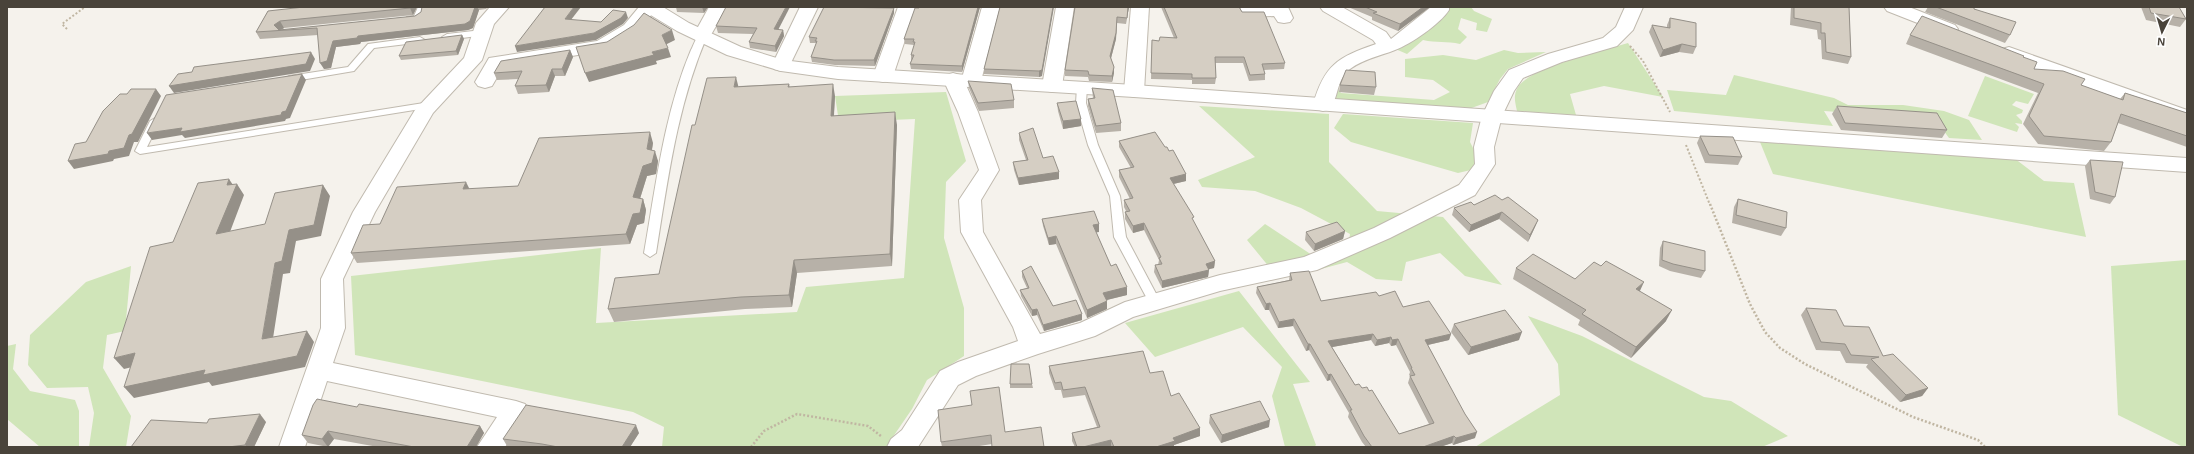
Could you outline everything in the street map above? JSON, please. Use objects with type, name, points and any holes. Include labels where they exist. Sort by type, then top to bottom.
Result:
[{"type":"street","points":[[292,447],[320,370],[333,328],[332,279],[364,212],[424,110],[473,60],[485,23],[500,7]]},
{"type":"street","points":[[485,82],[496,62],[602,46],[630,29],[649,7],[683,27],[734,51],[780,65],[838,73],[1082,87],[2187,165]]},
{"type":"street","points":[[702,36],[718,7]]},
{"type":"street","points":[[780,65],[809,7]]},
{"type":"street","points":[[883,76],[907,7]]},
{"type":"street","points":[[991,7],[962,80],[968,112],[989,170],[970,200],[972,232],[1025,327],[1032,346]]},
{"type":"street","points":[[1052,86],[1065,7]]},
{"type":"street","points":[[1134,91],[1140,7]]},
{"type":"street","points":[[1246,7],[1248,12],[1281,10],[1284,18]]},
{"type":"street","points":[[1329,7],[1380,36],[1387,47]]},
{"type":"street","points":[[1323,104],[1328,84],[1346,61],[1400,42],[1440,10],[1440,7]]},
{"type":"street","points":[[892,443],[911,438],[949,378],[966,369],[1032,346],[1087,330],[1125,311],[1220,283],[1310,264],[1382,233],[1467,190],[1485,164],[1484,148],[1492,116],[1504,91],[1516,74],[1555,58],[1598,47],[1610,42],[1619,34],[1634,7]]},
{"type":"street","points":[[1893,7],[1964,35]]},
{"type":"street","points":[[1994,47],[2096,86],[2187,117]]},
{"type":"street","points":[[320,370],[516,411],[490,447]]},
{"type":"lane","points":[[403,19],[418,18],[422,7]]},
{"type":"lane","points":[[277,81],[351,69],[371,46],[482,33]]},
{"type":"lane","points":[[650,253],[673,127],[691,58],[702,36]]},
{"type":"lane","points":[[1082,87],[1080,102],[1093,145],[1115,196],[1120,237],[1155,303]]},
{"type":"lane","points":[[160,111],[140,150],[430,104]]},
{"type":"path","points":[[67,28],[62,24],[85,7]]},
{"type":"path","points":[[1619,34],[1643,62],[1679,129],[1750,304],[1765,332],[1780,348],[1805,364],[1913,417],[1978,440],[1985,447]]},
{"type":"path","points":[[751,447],[764,431],[797,414],[868,426],[892,443]]},
{"type":"green space","points":[[1448,7],[1471,7],[1474,11],[1492,19],[1487,32],[1476,30],[1477,23],[1461,18],[1458,29],[1467,37],[1460,44],[1423,40],[1407,54],[1393,48]]},
{"type":"green space","points":[[1628,43],[1663,97],[1604,86],[1570,94],[1576,115],[1517,111],[1515,93],[1518,87],[1525,80],[1537,73],[1568,60]]},
{"type":"green space","points":[[1504,50],[1518,53],[1546,52],[1508,69],[1500,79],[1488,102],[1466,110],[1341,100],[1334,98],[1338,89],[1341,93],[1434,100],[1450,92],[1433,80],[1405,77],[1405,59],[1443,55],[1476,60]]},
{"type":"green space","points":[[1734,75],[1834,98],[1848,105],[1903,105],[1944,111],[1969,120],[1982,140],[1949,138],[1935,119],[1824,111],[1833,126],[1674,111],[1667,90],[1726,95]]},
{"type":"green space","points":[[1985,76],[2034,94],[2028,104],[2016,101],[2012,105],[2023,110],[2022,113],[2016,115],[2022,121],[2022,124],[2015,123],[2019,127],[2017,132],[1968,116]]},
{"type":"green space","points":[[946,92],[966,161],[946,182],[944,238],[964,308],[964,356],[927,380],[912,409],[886,447],[662,447],[664,427],[633,412],[355,355],[351,276],[601,248],[596,323],[797,312],[806,287],[904,278],[915,119],[839,122],[835,96]]},
{"type":"green space","points":[[1199,106],[1329,114],[1329,162],[1377,211],[1443,217],[1502,285],[1465,276],[1440,253],[1406,262],[1402,281],[1376,279],[1347,262],[1295,276],[1270,268],[1247,240],[1265,224],[1312,255],[1348,248],[1350,234],[1301,208],[1255,191],[1202,187],[1198,180],[1255,157]]},
{"type":"green space","points":[[1343,114],[1473,123],[1470,142],[1479,160],[1475,169],[1458,173],[1351,142],[1334,128]]},
{"type":"green space","points":[[1760,142],[2014,158],[2044,181],[2074,183],[2086,237],[1773,174]]},
{"type":"green space","points":[[2187,260],[2187,447],[2183,447],[2118,415],[2111,266]]},
{"type":"green space","points":[[131,266],[125,331],[107,335],[103,368],[131,416],[126,447],[89,447],[94,413],[88,387],[47,388],[28,365],[30,335],[86,282]]},
{"type":"green space","points":[[1239,291],[1310,382],[1293,384],[1316,445],[1314,447],[1285,447],[1272,396],[1282,367],[1243,327],[1155,357],[1125,323]]},
{"type":"green space","points":[[1528,316],[1582,336],[1704,397],[1731,401],[1788,436],[1762,447],[1475,447],[1560,395],[1558,364]]},
{"type":"green space","points":[[16,344],[13,369],[30,391],[75,400],[79,411],[79,447],[40,447],[7,419],[7,346]]},
{"type":"building","points":[[304,7],[410,8],[280,21],[274,25],[279,30],[415,16],[421,12],[422,7],[475,7],[470,21],[465,24],[358,36],[357,38],[333,41],[327,61],[320,63],[317,28],[256,32],[268,11]]},
{"type":"building","points":[[545,7],[574,7],[565,19],[601,22],[613,10],[626,12],[621,18],[594,33],[515,46]]},
{"type":"building","points":[[726,7],[786,7],[774,29],[783,30],[775,46],[749,42],[757,28],[716,26]]},
{"type":"building","points":[[824,7],[894,8],[874,60],[834,60],[811,57],[817,38],[809,37]]},
{"type":"building","points":[[978,7],[962,66],[910,64],[914,55],[911,55],[915,42],[913,42],[914,39],[904,39],[915,8]]},
{"type":"building","points":[[1000,7],[1053,7],[1042,70],[984,69]]},
{"type":"building","points":[[1075,7],[1128,7],[1127,18],[1117,17],[1116,33],[1110,56],[1114,67],[1112,76],[1089,75],[1088,71],[1065,70]]},
{"type":"building","points":[[1164,7],[1239,7],[1242,12],[1264,12],[1285,63],[1262,64],[1265,74],[1250,75],[1244,57],[1215,57],[1216,78],[1192,78],[1192,74],[1151,73],[1152,40],[1159,41],[1160,37],[1177,38]]},
{"type":"building","points":[[1365,7],[1423,7],[1400,24],[1373,13],[1377,12]]},
{"type":"building","points":[[1794,7],[1849,7],[1851,57],[1826,52],[1825,33],[1821,33],[1821,23],[1794,18]]},
{"type":"building","points":[[1936,7],[1974,7],[1974,9],[2016,22],[2010,35]]},
{"type":"building","points":[[2149,7],[2179,7],[2186,19],[2151,13]]},
{"type":"building","points":[[644,13],[672,30],[662,35],[668,48],[652,52],[654,55],[585,73],[576,47],[607,42],[634,25]]},
{"type":"building","points":[[1922,16],[2037,62],[2034,69],[2063,71],[2085,79],[2081,85],[2123,100],[2125,93],[2187,113],[2187,136],[2121,114],[2111,142],[2044,136],[2029,116],[2044,84],[1910,35]]},
{"type":"building","points":[[1670,18],[1696,23],[1696,47],[1682,44],[1663,50],[1652,25],[1670,28]]},
{"type":"building","points":[[462,35],[456,51],[399,56],[406,42]]},
{"type":"building","points":[[570,50],[562,69],[552,69],[546,85],[515,86],[522,71],[494,73],[501,61]]},
{"type":"building","points":[[311,52],[306,64],[169,86],[178,74],[192,72],[194,67]]},
{"type":"building","points":[[1346,70],[1375,72],[1376,87],[1340,85]]},
{"type":"building","points":[[302,74],[286,111],[282,112],[281,115],[180,132],[182,128],[147,133],[166,95]]},
{"type":"building","points":[[736,77],[734,87],[789,84],[788,87],[833,84],[831,116],[895,112],[890,254],[794,260],[789,295],[741,297],[608,309],[615,278],[659,274],[692,125],[695,125],[707,78]]},
{"type":"building","points":[[968,81],[1011,84],[1014,100],[978,103]]},
{"type":"building","points":[[1092,88],[1113,90],[1121,123],[1096,126],[1088,99],[1095,98]]},
{"type":"building","points":[[131,89],[156,89],[132,134],[129,135],[124,148],[109,151],[108,154],[68,161],[75,144],[86,142],[103,111],[120,94],[127,94]]},
{"type":"building","points":[[1076,101],[1081,119],[1063,121],[1057,103]]},
{"type":"building","points":[[1837,106],[1937,113],[1947,130],[1845,123]]},
{"type":"building","points":[[1033,128],[1043,158],[1053,156],[1059,172],[1018,178],[1013,162],[1028,160],[1019,133]]},
{"type":"building","points":[[650,132],[647,149],[655,151],[652,163],[643,166],[633,197],[643,199],[640,213],[633,214],[626,234],[351,253],[363,225],[380,224],[397,187],[466,182],[463,189],[518,186],[539,138]]},
{"type":"building","points":[[1155,132],[1169,151],[1173,150],[1186,174],[1170,178],[1194,217],[1192,218],[1215,261],[1206,264],[1209,270],[1162,281],[1155,265],[1162,264],[1159,258],[1161,257],[1144,223],[1133,226],[1125,212],[1130,211],[1124,200],[1133,198],[1119,170],[1134,167],[1119,141]]},
{"type":"building","points":[[1700,136],[1733,137],[1742,157],[1709,155]]},
{"type":"building","points":[[2090,160],[2123,162],[2115,197],[2095,192]]},
{"type":"building","points":[[229,179],[227,185],[237,184],[216,234],[265,224],[275,193],[323,185],[314,225],[289,230],[282,261],[275,263],[262,339],[307,331],[297,356],[203,375],[205,370],[124,387],[135,353],[114,358],[150,247],[173,242],[198,183]]},
{"type":"building","points":[[1495,195],[1502,200],[1508,197],[1538,220],[1530,235],[1502,212],[1471,225],[1454,208],[1471,202],[1474,205]]},
{"type":"building","points":[[1738,199],[1787,212],[1786,228],[1736,215]]},
{"type":"building","points":[[1094,211],[1099,224],[1093,225],[1111,266],[1116,264],[1127,287],[1103,293],[1107,301],[1087,310],[1056,236],[1048,238],[1042,219]]},
{"type":"building","points":[[1337,222],[1345,231],[1315,244],[1306,232]]},
{"type":"building","points":[[1663,241],[1705,251],[1705,271],[1662,260]]},
{"type":"building","points":[[1533,254],[1575,279],[1594,262],[1601,266],[1606,261],[1644,282],[1636,289],[1672,310],[1636,347],[1582,314],[1586,310],[1516,268]]},
{"type":"building","points":[[1031,266],[1053,306],[1076,300],[1082,314],[1043,325],[1037,309],[1032,310],[1020,290],[1029,288],[1022,271]]},
{"type":"building","points":[[1309,271],[1321,301],[1376,292],[1379,296],[1395,291],[1403,307],[1429,301],[1451,334],[1425,340],[1465,414],[1477,432],[1456,438],[1454,436],[1423,447],[1372,447],[1364,436],[1350,410],[1352,410],[1331,374],[1328,375],[1294,319],[1279,322],[1270,303],[1266,304],[1257,287],[1292,280],[1290,273]],"holes":[[[1373,334],[1377,340],[1391,337],[1392,340],[1398,339],[1415,375],[1410,376],[1434,423],[1399,434],[1372,390],[1369,391],[1367,387],[1362,388],[1359,384],[1355,385],[1328,341]]]},
{"type":"building","points":[[1806,308],[1836,310],[1844,326],[1869,327],[1883,356],[1893,354],[1928,388],[1906,395],[1871,359],[1879,357],[1851,355],[1845,344],[1821,342]]},
{"type":"building","points":[[1505,310],[1522,332],[1471,347],[1454,324]]},
{"type":"building","points":[[1143,351],[1150,373],[1163,371],[1171,396],[1179,393],[1200,428],[1173,438],[1175,441],[1156,447],[1114,447],[1111,440],[1083,447],[1077,447],[1072,433],[1100,427],[1085,387],[1063,390],[1061,382],[1055,383],[1049,366]]},
{"type":"building","points":[[1011,364],[1029,364],[1032,384],[1010,384]]},
{"type":"building","points":[[999,387],[1005,432],[1041,427],[1044,447],[992,447],[991,435],[941,442],[938,410],[972,405],[970,391]]},
{"type":"building","points":[[317,399],[357,407],[359,404],[480,426],[467,447],[414,447],[328,431],[322,439],[302,435],[313,405]]},
{"type":"building","points":[[1260,401],[1270,420],[1222,435],[1210,415]]},
{"type":"building","points":[[526,405],[636,425],[622,447],[558,447],[503,439]]},
{"type":"building","points":[[260,414],[245,445],[228,447],[131,447],[151,420],[207,423],[209,419]]}]
